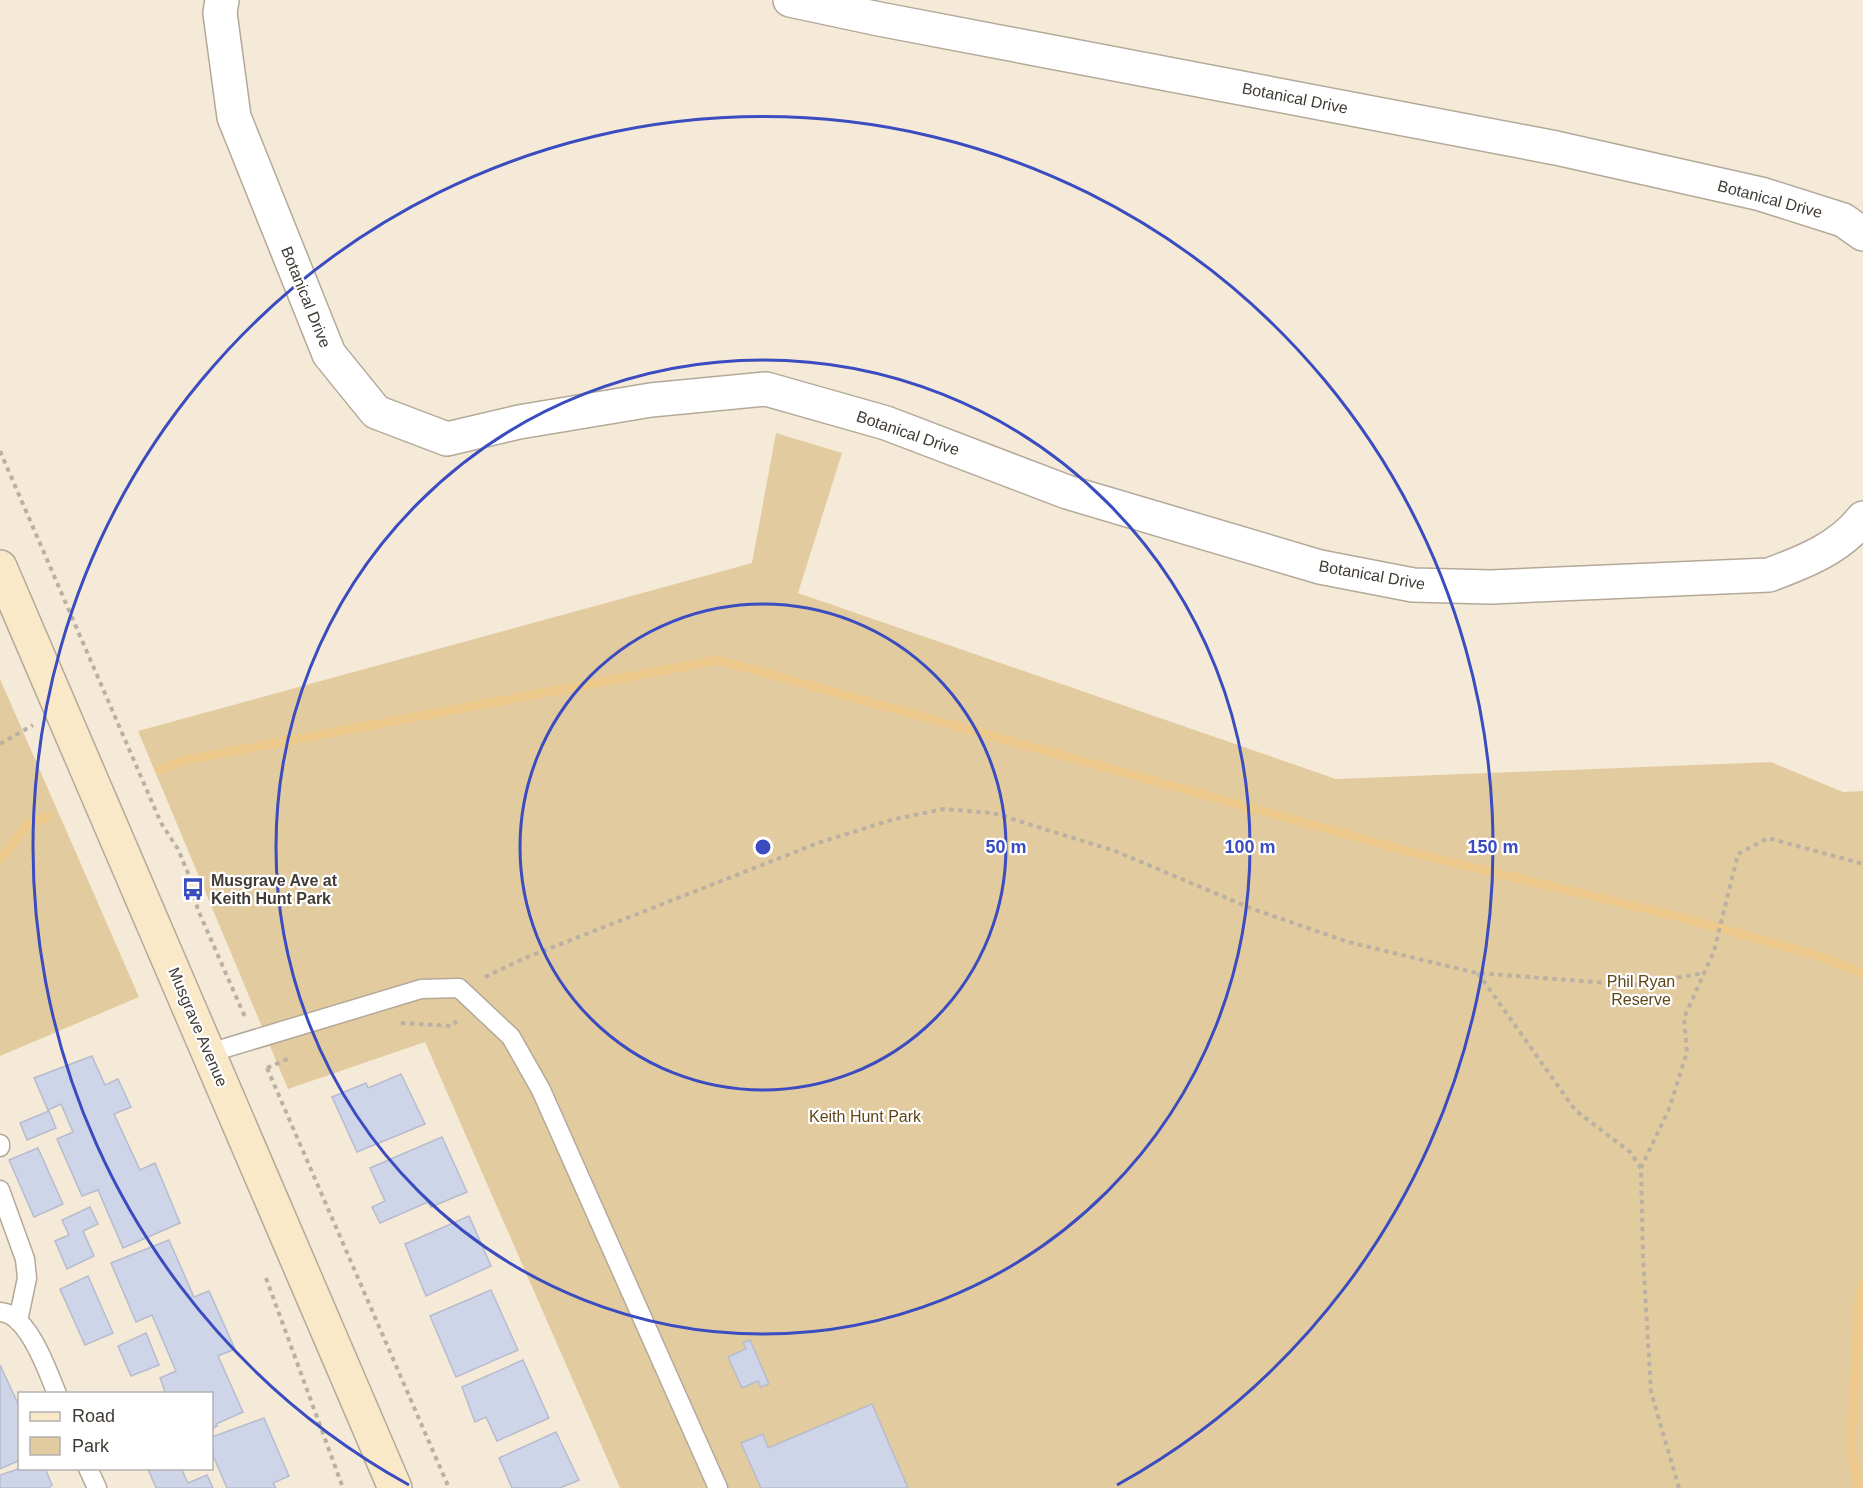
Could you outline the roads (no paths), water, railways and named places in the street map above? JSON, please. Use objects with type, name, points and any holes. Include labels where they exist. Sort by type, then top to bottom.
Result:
[{"type":"main road","name":"Musgrave Avenue","points":[[0,567],[395,1488]]},
{"type":"street","name":"Botanical Drive","points":[[222,0],[220,13],[234,117],[329,354],[376,412],[447,439],[519,422],[651,400],[766,389],[886,423],[1067,492],[1320,567],[1413,585],[1491,587],[1769,575],[1806,562],[1840,541],[1863,518]]},
{"type":"street","name":"Botanical Drive","points":[[790,0],[914,26],[1556,147],[1761,194],[1843,220],[1863,234]]},
{"type":"lane","points":[[209,1053],[421,989],[459,988],[511,1037],[541,1090],[718,1488]]},
{"type":"lane","points":[[0,1190],[4,1211],[20,1241],[27,1278],[18,1321]]},
{"type":"lane","points":[[0,1312],[6,1312],[18,1321],[38,1347],[56,1392]]},
{"type":"lane","points":[[89,1470],[97,1488]]},
{"type":"waterway","points":[[160,770],[180,761],[718,660],[1414,853],[1679,917],[1816,955],[1863,974]]},
{"type":"waterway","points":[[0,859],[29,823],[49,816]]},
{"type":"waterway","points":[[1858,1488],[1851,1449],[1859,1297],[1863,1284]]},
{"type":"place","name":"Musgrave Ave at Keith Hunt Park","points":[[193,889]]},
{"type":"park label","name":"Phil Ryan Reserve","points":[[1641,990]]},
{"type":"park label","name":"Keith Hunt Park","points":[[865,1116]]}]
